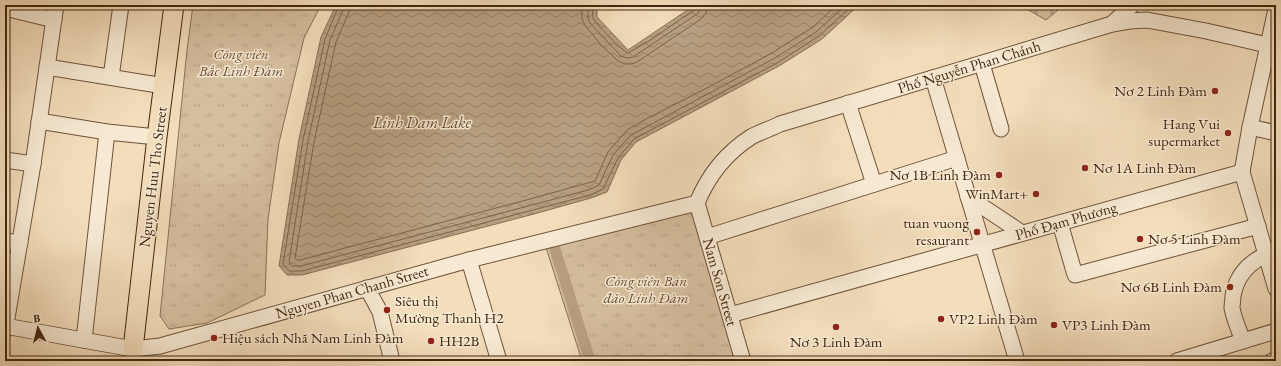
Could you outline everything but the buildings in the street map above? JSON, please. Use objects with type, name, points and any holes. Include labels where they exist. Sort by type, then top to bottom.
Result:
[{"type":"main road","name":"Nguyen Huu Tho Street","points":[[133,355],[157,137],[174,5]]},
{"type":"street","points":[[5,327],[33,164],[56,5]]},
{"type":"street","points":[[111,77],[121,5]]},
{"type":"street","points":[[1112,24],[1132,5]]},
{"type":"street","points":[[5,8],[54,20]]},
{"type":"street","points":[[1276,9],[1272,47],[1250,127],[1242,172],[1258,226],[1271,253],[1276,289]]},
{"type":"street","name":"Phố Nguyễn Phan Chánh","points":[[697,203],[714,171],[730,153],[752,137],[780,124],[1112,24],[1147,20],[1206,31],[1272,47]]},
{"type":"street","points":[[982,64],[1001,129]]},
{"type":"street","points":[[47,67],[164,86]]},
{"type":"street","points":[[933,78],[1017,361]]},
{"type":"street","points":[[848,104],[874,184]]},
{"type":"street","points":[[39,121],[107,132],[157,137]]},
{"type":"street","points":[[1250,127],[1276,133]]},
{"type":"street","points":[[84,340],[107,132]]},
{"type":"street","points":[[707,237],[957,158]]},
{"type":"street","points":[[5,160],[33,164]]},
{"type":"street","name":"Phố Đạm Phương","points":[[730,314],[1242,172]]},
{"type":"street","points":[[968,197],[1022,233]]},
{"type":"street","name":"Nam Son Street","points":[[697,203],[743,361]]},
{"type":"street","name":"Nguyen Phan Chanh Street","points":[[5,327],[84,340],[133,355],[160,346],[469,260],[697,203]]},
{"type":"street","points":[[1060,223],[1075,276],[1258,226]]},
{"type":"street","points":[[5,241],[20,243]]},
{"type":"street","points":[[1243,341],[1232,307],[1235,288],[1242,274],[1252,263],[1271,253]]},
{"type":"street","points":[[469,260],[499,361]]},
{"type":"street","points":[[367,288],[380,312],[392,361]]},
{"type":"street","points":[[1177,361],[1276,331]]},
{"type":"street","points":[[1272,361],[1276,360]]},
{"type":"green space","name":"Công viên Bắc Linh Đàm","points":[[193,5],[321,5],[304,38],[279,143],[268,219],[265,295],[207,323],[169,329],[160,316],[187,50]]},
{"type":"green space","points":[[1020,5],[1064,5],[1046,20]]},
{"type":"green space","name":"Công viên Bán đảo Linh Đàm","points":[[697,203],[741,361],[582,361],[544,241]]},
{"type":"water","name":"Linh Dam Lake","points":[[336,5],[597,5],[597,17],[628,50],[695,5],[859,5],[822,39],[779,66],[636,142],[621,160],[607,192],[534,214],[302,275],[287,275],[279,266],[299,139],[321,37]]},
{"type":"waterway","points":[[555,249],[590,361]]},
{"type":"place","name":"Nơ 2 Linh Đàm","points":[[1215,91]]},
{"type":"place","name":"Hang Vui supermarket","points":[[1228,133]]},
{"type":"place","name":"Nơ 1A Linh Đàm","points":[[1085,168]]},
{"type":"place","name":"Nơ 1B Linh Đàm","points":[[999,175]]},
{"type":"place","name":"WinMart+","points":[[1036,194]]},
{"type":"place","name":"tuan vuong resaurant","points":[[977,232]]},
{"type":"place","name":"Nơ 5 Linh Đàm","points":[[1140,239]]},
{"type":"place","name":"Nơ 6B Linh Đàm","points":[[1230,287]]},
{"type":"place","name":"Siêu thị Mường Thanh H2","points":[[387,310]]},
{"type":"place","name":"VP2 Linh Đàm","points":[[941,319]]},
{"type":"place","name":"VP3 Linh Đàm","points":[[1054,325]]},
{"type":"place","name":"Nơ 3 Linh Đàm","points":[[836,327]]},
{"type":"place","name":"Hiệu sách Nhã Nam Linh Đàm","points":[[214,338]]},
{"type":"place","name":"HH2B","points":[[431,341]]}]
